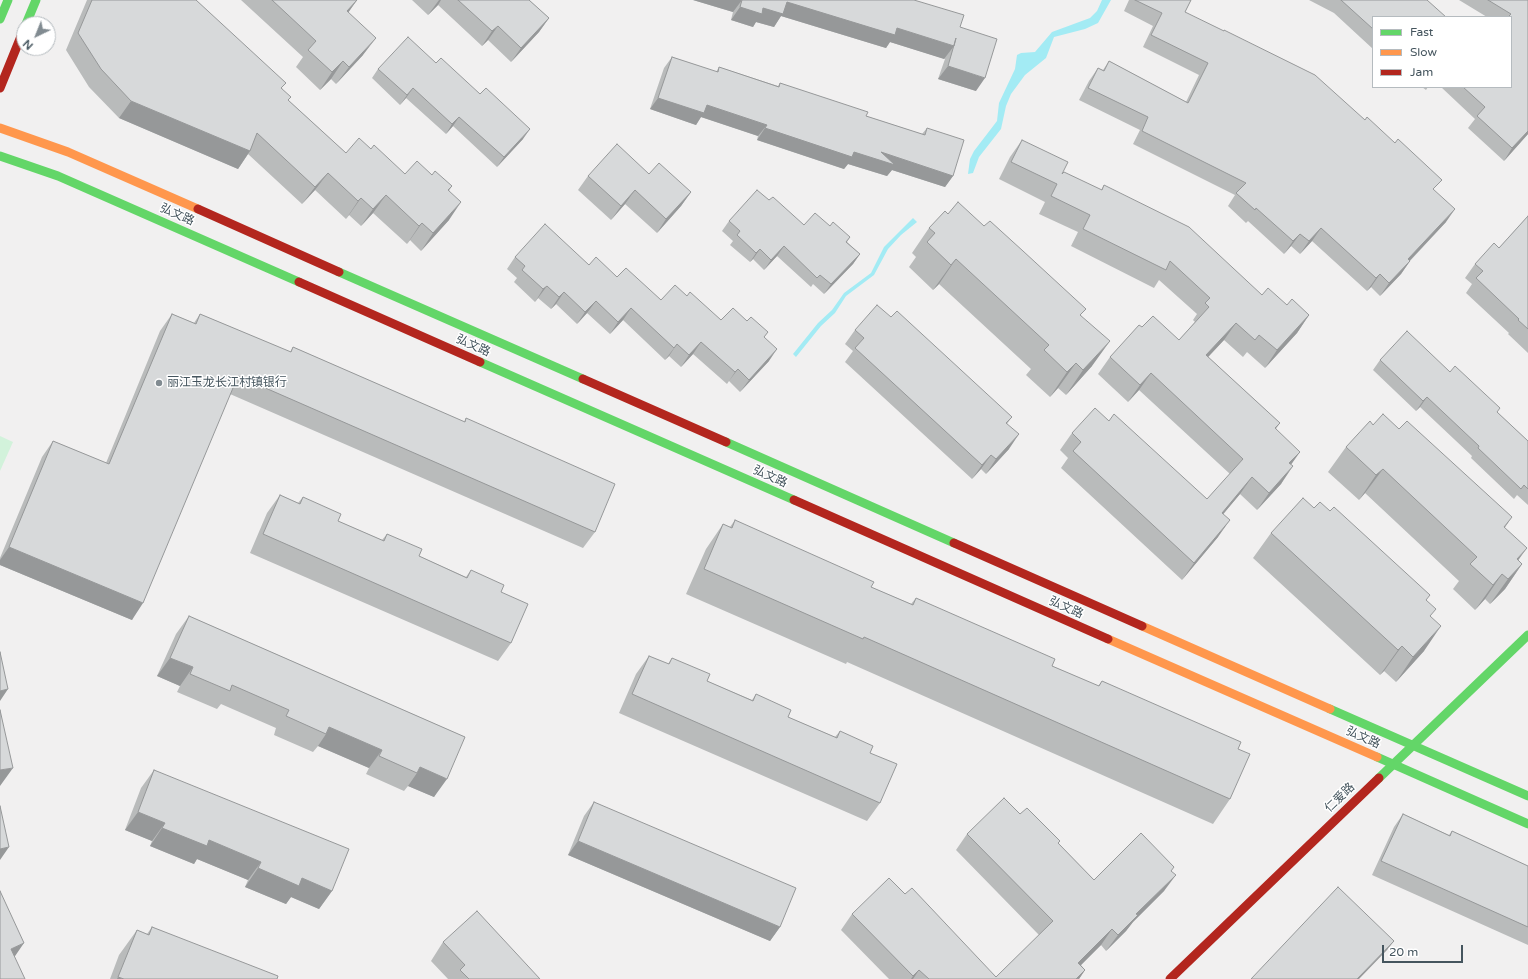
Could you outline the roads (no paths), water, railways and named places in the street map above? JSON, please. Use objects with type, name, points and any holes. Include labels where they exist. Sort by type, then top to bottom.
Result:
[{"type":"street","points":[[0,19],[8,0]]},
{"type":"street","points":[[29,16],[36,0]]},
{"type":"street","points":[[0,88],[16,49]]},
{"type":"street","name":"弘文路","points":[[0,128],[68,152],[1528,796]]},
{"type":"street","name":"弘文路","points":[[0,156],[58,176],[1528,824]]},
{"type":"street","name":"仁爱路","points":[[1170,979],[1392,764],[1528,635]]},
{"type":"water","points":[[1102,0],[1111,0],[1098,23],[1085,29],[1054,37],[1046,58],[1025,75],[1011,94],[1006,106],[1001,129],[979,157],[973,173],[968,174],[970,159],[974,151],[997,121],[999,103],[1015,69],[1017,55],[1021,53],[1035,52],[1052,32],[1090,18],[1097,11]]},
{"type":"water","points":[[913,218],[917,222],[901,235],[888,249],[874,275],[846,296],[835,313],[821,326],[796,357],[793,354],[818,323],[832,310],[844,293],[871,273],[884,247]]},
{"type":"place","name":"丽江玉龙长江村镇银行","points":[[159,383]]}]
